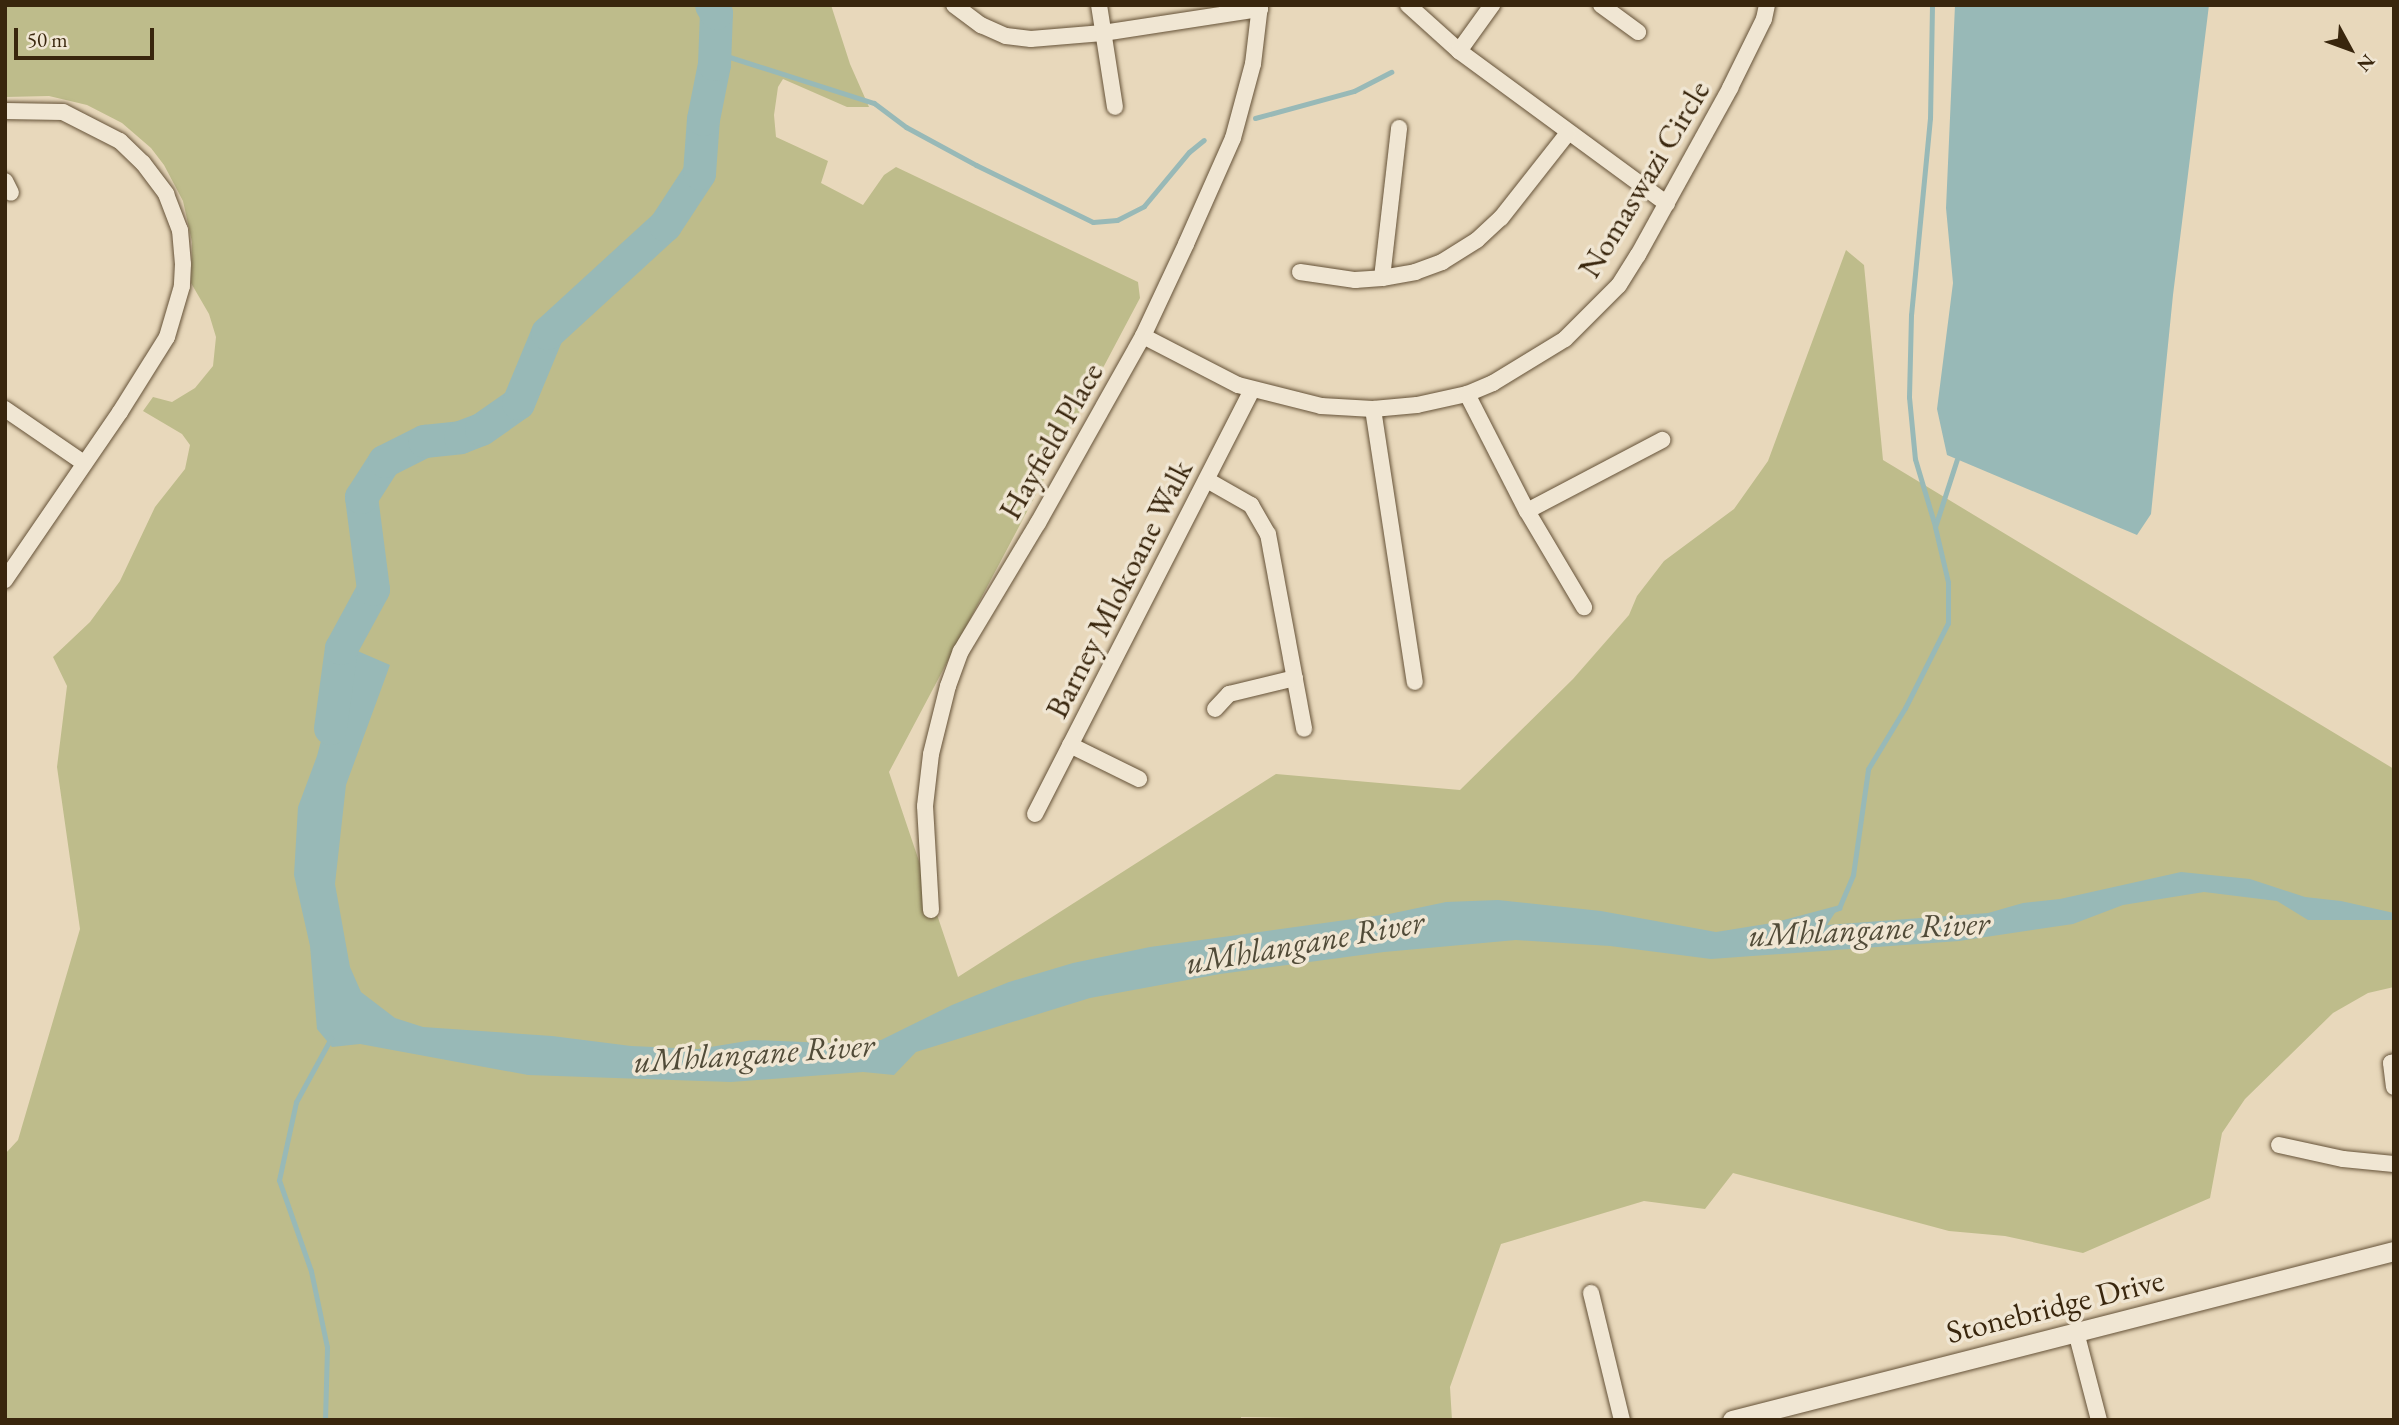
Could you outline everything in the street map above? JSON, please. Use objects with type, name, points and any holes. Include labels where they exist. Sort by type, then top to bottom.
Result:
[{"type":"street","points":[[954,5],[981,25],[1006,36],[1054,38],[1102,33],[1261,7]]},
{"type":"street","points":[[1099,5],[1115,107]]},
{"type":"street","points":[[1408,5],[1458,51],[1567,134],[1667,204]]},
{"type":"street","points":[[1458,51],[1492,5]]},
{"type":"street","points":[[1601,5],[1638,32]]},
{"type":"street","name":"Nomaswazi Circle","points":[[1143,336],[1212,373],[1252,390],[1321,406],[1373,409],[1417,405],[1467,394],[1536,359],[1594,313],[1625,275],[1737,76],[1764,19],[1767,5]]},
{"type":"street","name":"Hayfield Place","points":[[931,910],[925,806],[931,754],[948,686],[967,641],[1061,483],[1143,336],[1233,138],[1254,64],[1261,7]]},
{"type":"street","points":[[5,111],[62,112],[120,141],[143,163],[166,194],[180,230],[182,286],[167,337],[120,412],[5,580]]},
{"type":"street","points":[[1382,278],[1399,128]]},
{"type":"street","points":[[1300,272],[1355,280],[1415,272],[1441,262],[1477,240],[1519,199],[1567,134]]},
{"type":"street","name":"Barney Mlokoane Walk","points":[[1034,814],[1252,390]]},
{"type":"street","points":[[1467,394],[1527,511],[1584,607]]},
{"type":"street","points":[[5,409],[84,463]]},
{"type":"street","points":[[1373,409],[1415,682]]},
{"type":"street","points":[[1527,511],[1662,440]]},
{"type":"street","points":[[1207,480],[1251,505],[1268,534],[1304,729]]},
{"type":"street","points":[[1215,709],[1229,694],[1295,678]]},
{"type":"street","points":[[1070,745],[1139,779]]},
{"type":"street","points":[[2394,1062],[2391,1063],[2394,1087]]},
{"type":"street","points":[[2279,1145],[2343,1159],[2394,1164]]},
{"type":"street","name":"Stonebridge Drive","points":[[1732,1420],[2394,1251]]},
{"type":"street","points":[[1591,1293],[1622,1420]]},
{"type":"street","points":[[2076,1332],[2099,1420]]},
{"type":"shaded area","points":[[5,5],[831,5],[850,64],[869,107],[847,107],[783,79],[778,87],[774,115],[776,137],[828,161],[821,183],[863,205],[884,175],[896,167],[1138,282],[1140,298],[889,772],[958,977],[1276,774],[1460,790],[1573,679],[1629,615],[1637,596],[1664,561],[1734,509],[1768,461],[1846,250],[1864,265],[1883,460],[2394,769],[2394,987],[2368,993],[2333,1013],[2245,1099],[2222,1133],[2210,1198],[2083,1253],[2005,1236],[1949,1231],[1733,1173],[1705,1209],[1644,1201],[1501,1244],[1450,1387],[1452,1420],[1241,1417],[1241,1420],[5,1420],[5,1154],[18,1140],[80,929],[57,767],[67,686],[53,657],[90,622],[120,581],[155,507],[185,469],[190,445],[182,434],[143,411],[153,397],[172,402],[195,388],[213,366],[216,337],[209,314],[191,283],[192,242],[183,201],[164,165],[151,148],[122,123],[87,105],[49,96],[5,97]]},
{"type":"water","points":[[1955,5],[2209,5],[2173,295],[2151,514],[2137,535],[1947,455],[1937,409],[1953,283],[1946,208]]},
{"type":"water","points":[[346,646],[390,665],[346,785],[335,884],[350,967],[361,992],[395,1018],[423,1027],[552,1036],[631,1046],[698,1049],[753,1040],[852,1044],[881,1040],[952,1005],[1009,982],[1073,963],[1150,947],[1389,914],[1446,902],[1498,900],[1601,911],[1716,932],[1772,923],[1840,905],[1827,925],[1988,913],[2023,903],[2060,899],[2181,872],[2250,879],[2305,897],[2341,901],[2394,913],[2394,920],[2308,920],[2277,901],[2204,892],[2123,905],[2073,924],[1959,941],[1711,959],[1610,946],[1516,940],[1384,952],[1220,974],[1090,998],[916,1052],[894,1075],[863,1072],[731,1082],[528,1075],[360,1044],[332,1047],[317,1029],[310,946],[294,875],[298,807],[317,756]]},
{"type":"waterway","name":"uMhlangane River","points":[[330,728],[341,648],[373,589],[361,497],[384,461],[424,441],[460,437],[481,429],[518,403],[547,333],[665,225],[699,173],[703,119],[714,64],[716,13],[711,5]]},
{"type":"waterway","points":[[1932,5],[1930,118],[1911,315],[1909,397],[1915,459],[1935,526]]},
{"type":"waterway","points":[[714,52],[874,103],[906,127],[976,165],[1093,222],[1117,220],[1144,206],[1189,152],[1204,140]]},
{"type":"waterway","points":[[1255,118],[1354,91],[1391,72]]},
{"type":"waterway","points":[[1831,911],[1839,908],[1853,875],[1868,769],[1905,708],[1948,623],[1948,582],[1935,527],[1957,459]]},
{"type":"waterway","points":[[325,1420],[327,1347],[311,1271],[279,1180],[296,1102],[331,1038]]}]
